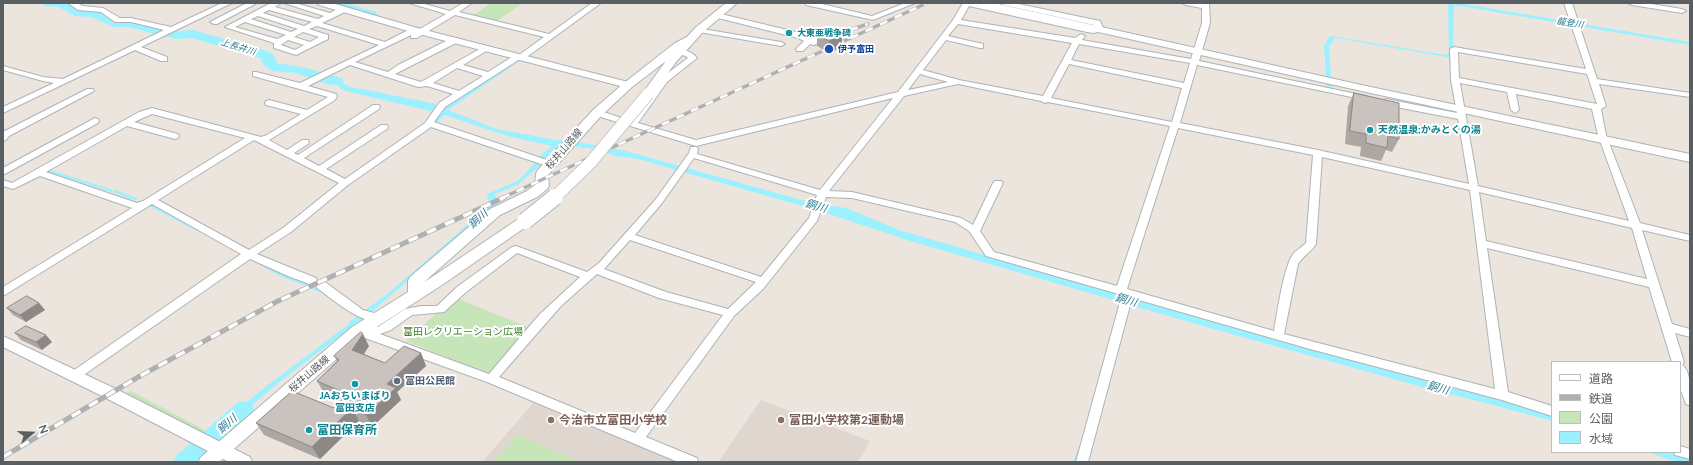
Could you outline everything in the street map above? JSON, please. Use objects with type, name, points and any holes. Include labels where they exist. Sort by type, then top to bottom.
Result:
[{"type":"main road","name":"桜井山路線","points":[[206,462],[361,330],[416,293],[437,281],[525,221],[584,172],[611,142],[648,94],[666,67],[699,30],[732,3]]},
{"type":"main road","name":"桜井山路線","points":[[416,293],[415,281],[495,212],[532,194],[542,186],[542,174],[597,113],[628,85],[679,45],[691,39]]},
{"type":"street","points":[[72,3],[81,8],[103,10],[118,20],[131,20],[172,30]]},
{"type":"street","points":[[87,9],[101,3]]},
{"type":"street","points":[[3,110],[228,3]]},
{"type":"street","points":[[214,22],[252,3]]},
{"type":"street","points":[[229,27],[277,3]]},
{"type":"street","points":[[288,3],[331,16]]},
{"type":"street","points":[[322,3],[345,7],[419,31],[628,85]]},
{"type":"street","points":[[412,3],[549,36]]},
{"type":"street","points":[[336,74],[453,13],[468,3]]},
{"type":"street","points":[[74,376],[249,254],[287,230],[346,182],[428,125],[442,105],[519,57],[597,3]]},
{"type":"street","points":[[809,3],[873,18],[912,3]]},
{"type":"street","points":[[982,3],[1197,50],[1461,113]]},
{"type":"street","points":[[1004,3],[1098,23],[1100,30]]},
{"type":"street","points":[[1082,462],[1125,292],[1193,62],[1206,23],[1204,5],[1186,3]]},
{"type":"street","points":[[1455,80],[1596,107],[1602,106],[1568,3]]},
{"type":"street","points":[[1632,3],[1686,12]]},
{"type":"street","points":[[637,440],[730,313],[763,281],[814,219],[822,194],[956,21],[966,4],[1086,31],[1100,30]]},
{"type":"street","points":[[884,6],[896,10]]},
{"type":"street","points":[[268,7],[385,44]]},
{"type":"street","points":[[198,17],[278,42],[331,16],[345,7]]},
{"type":"street","points":[[257,13],[325,37],[296,53],[277,46],[278,42]]},
{"type":"street","points":[[717,15],[801,36],[815,41],[800,49]]},
{"type":"street","points":[[244,19],[268,27],[310,45]]},
{"type":"street","points":[[268,27],[281,21]]},
{"type":"street","points":[[956,21],[1193,62],[1603,139],[1690,158]]},
{"type":"street","points":[[699,30],[781,44]]},
{"type":"street","points":[[301,86],[385,44],[419,31]]},
{"type":"street","points":[[1045,101],[1077,41],[1086,31]]},
{"type":"street","points":[[943,37],[980,46]]},
{"type":"street","points":[[389,75],[401,67],[455,40]]},
{"type":"street","points":[[134,47],[164,59]]},
{"type":"street","points":[[424,84],[485,48]]},
{"type":"street","points":[[1502,395],[1474,188],[1455,80],[1454,49],[1592,72]]},
{"type":"street","points":[[633,124],[664,80],[693,58],[689,54],[680,52]]},
{"type":"street","points":[[1066,61],[1186,86]]},
{"type":"street","points":[[353,64],[421,85],[424,84],[460,94]]},
{"type":"street","points":[[456,65],[489,75]]},
{"type":"street","points":[[3,68],[43,79],[63,81]]},
{"type":"street","points":[[917,71],[958,82],[1045,101],[1318,153],[1690,238]]},
{"type":"street","points":[[3,292],[144,204],[257,138],[270,137],[308,114],[333,96],[256,74]]},
{"type":"street","points":[[1595,81],[1690,95]]},
{"type":"street","points":[[597,113],[696,143],[899,94],[958,82]]},
{"type":"street","points":[[1511,90],[1515,110]]},
{"type":"street","points":[[3,138],[5,134],[90,91]]},
{"type":"street","points":[[269,103],[308,114]]},
{"type":"street","points":[[299,158],[376,107]]},
{"type":"street","points":[[1596,107],[1603,139],[1636,226],[1678,361]]},
{"type":"street","points":[[3,192],[142,114],[152,112],[217,130],[257,138],[346,182]]},
{"type":"street","points":[[3,172],[95,121]]},
{"type":"street","points":[[126,123],[175,136]]},
{"type":"street","points":[[429,123],[550,164]]},
{"type":"street","points":[[321,169],[384,127]]},
{"type":"street","points":[[288,153],[305,142]]},
{"type":"street","points":[[490,379],[554,307],[603,265],[660,201],[692,155],[696,143]]},
{"type":"street","points":[[1278,336],[1293,264],[1298,254],[1305,251],[1311,244],[1318,153]]},
{"type":"street","points":[[692,155],[822,194],[852,195],[958,220],[974,231],[990,254],[1278,336],[1502,395],[1551,411]]},
{"type":"street","points":[[38,173],[136,206],[153,201],[249,254],[284,271],[317,283],[359,313],[378,318]]},
{"type":"street","points":[[3,183],[13,186]]},
{"type":"street","points":[[974,231],[998,183]]},
{"type":"street","points":[[629,236],[763,281]]},
{"type":"street","points":[[1481,243],[1654,284]]},
{"type":"street","points":[[361,330],[373,332],[382,330],[407,313],[420,310],[440,309],[461,290],[516,249],[663,295],[730,313]]},
{"type":"street","points":[[1667,327],[1690,333]]},
{"type":"street","points":[[361,330],[490,379],[692,462]]},
{"type":"street","points":[[3,341],[244,462]]},
{"type":"street","points":[[1681,372],[1690,401]]},
{"type":"shaded area","name":"今治市立富田小学校","points":[[536,400],[683,462],[482,462]]},
{"type":"shaded area","name":"富田小学校第2運動場","points":[[761,400],[870,441],[858,462],[718,462]]},
{"type":"green space","points":[[491,3],[523,3],[495,22],[472,16]]},
{"type":"green space","name":"富田レクリエーション広場","points":[[454,297],[530,328],[488,374],[406,341]]},
{"type":"green space","points":[[131,391],[212,434],[206,440],[121,396]]},
{"type":"green space","points":[[518,434],[579,462],[493,462]]},
{"type":"water","name":"龍登川","points":[[1441,3],[1458,3],[1690,42],[1690,45],[1454,5],[1453,57],[1335,38],[1329,47],[1332,89],[1327,88],[1324,46],[1330,36],[1445,55],[1449,53],[1448,4]]},
{"type":"water","points":[[516,60],[521,60],[448,110],[497,129],[626,151],[823,206],[846,208],[899,230],[1208,320],[1460,390],[1484,394],[1551,414],[1551,421],[1433,390],[1203,326],[910,241],[826,213],[638,159],[615,156],[595,149],[562,145],[552,151],[546,160],[519,184],[495,194],[498,205],[490,209],[374,310],[282,380],[228,425],[222,422],[264,388],[349,324],[349,322],[391,291],[489,206],[487,194],[518,181],[540,156],[552,146],[507,136],[445,115],[436,123],[432,122],[438,113],[342,90],[332,82],[319,79],[324,76],[338,79],[347,86],[432,103],[443,108]]},
{"type":"water","points":[[1650,453],[1674,453],[1690,458],[1690,462],[1677,462]]},
{"type":"building","points":[[826,27],[842,35],[829,41],[817,34],[818,31],[825,30]]},
{"type":"building","name":"天然温泉;かみとくの湯","points":[[1354,93],[1399,103],[1399,139],[1388,136],[1387,148],[1366,143],[1366,134],[1350,131]]},
{"type":"building","points":[[27,296],[39,303],[20,315],[7,308]]},
{"type":"building","points":[[26,326],[46,335],[36,342],[15,333]]},
{"type":"building","points":[[361,332],[363,334],[352,350],[385,363],[404,346],[421,353],[387,384],[396,388],[366,415],[352,408],[312,447],[256,423],[292,391],[334,408],[349,395],[317,381],[339,360],[334,356]]},
{"type":"waterway","name":"上長井川","points":[[49,3],[62,4],[75,12],[93,13],[114,23],[127,23],[177,35],[193,34],[265,55],[270,60],[271,65],[278,68],[296,69],[321,78],[337,81]]},
{"type":"waterway","name":"上長井川","points":[[332,3],[372,15]]},
{"type":"waterway","points":[[49,171],[97,186]]},
{"type":"waterway","points":[[100,187],[111,191]]},
{"type":"waterway","points":[[114,191],[132,198]]},
{"type":"waterway","points":[[130,197],[135,199]]},
{"type":"waterway","points":[[151,205],[197,229]]},
{"type":"waterway","points":[[260,263],[280,274],[306,284]]},
{"type":"waterway","points":[[312,287],[323,292]]},
{"type":"waterway","name":"銅川","points":[[184,462],[244,409]]},
{"type":"waterway","points":[[1075,462],[1079,452]]},
{"type":"railway","points":[[502,198],[927,3]]},
{"type":"railway","points":[[850,30],[868,24]]},
{"type":"railway","points":[[3,457],[140,376],[278,301],[505,197]]},
{"type":"place","name":"大東亜戦争碑","points":[[789,33]]},
{"type":"place","name":"伊予富田","points":[[829,49]]},
{"type":"place","name":"天然温泉;かみとくの湯","points":[[1370,130]]},
{"type":"place","name":"富田公民館","points":[[397,381]]},
{"type":"place","name":"JAおちいまばり 富田支店","points":[[355,384]]},
{"type":"place","name":"今治市立富田小学校","points":[[551,420]]},
{"type":"place","name":"富田小学校第2運動場","points":[[781,420]]},
{"type":"place","name":"富田保育所","points":[[309,430]]}]
